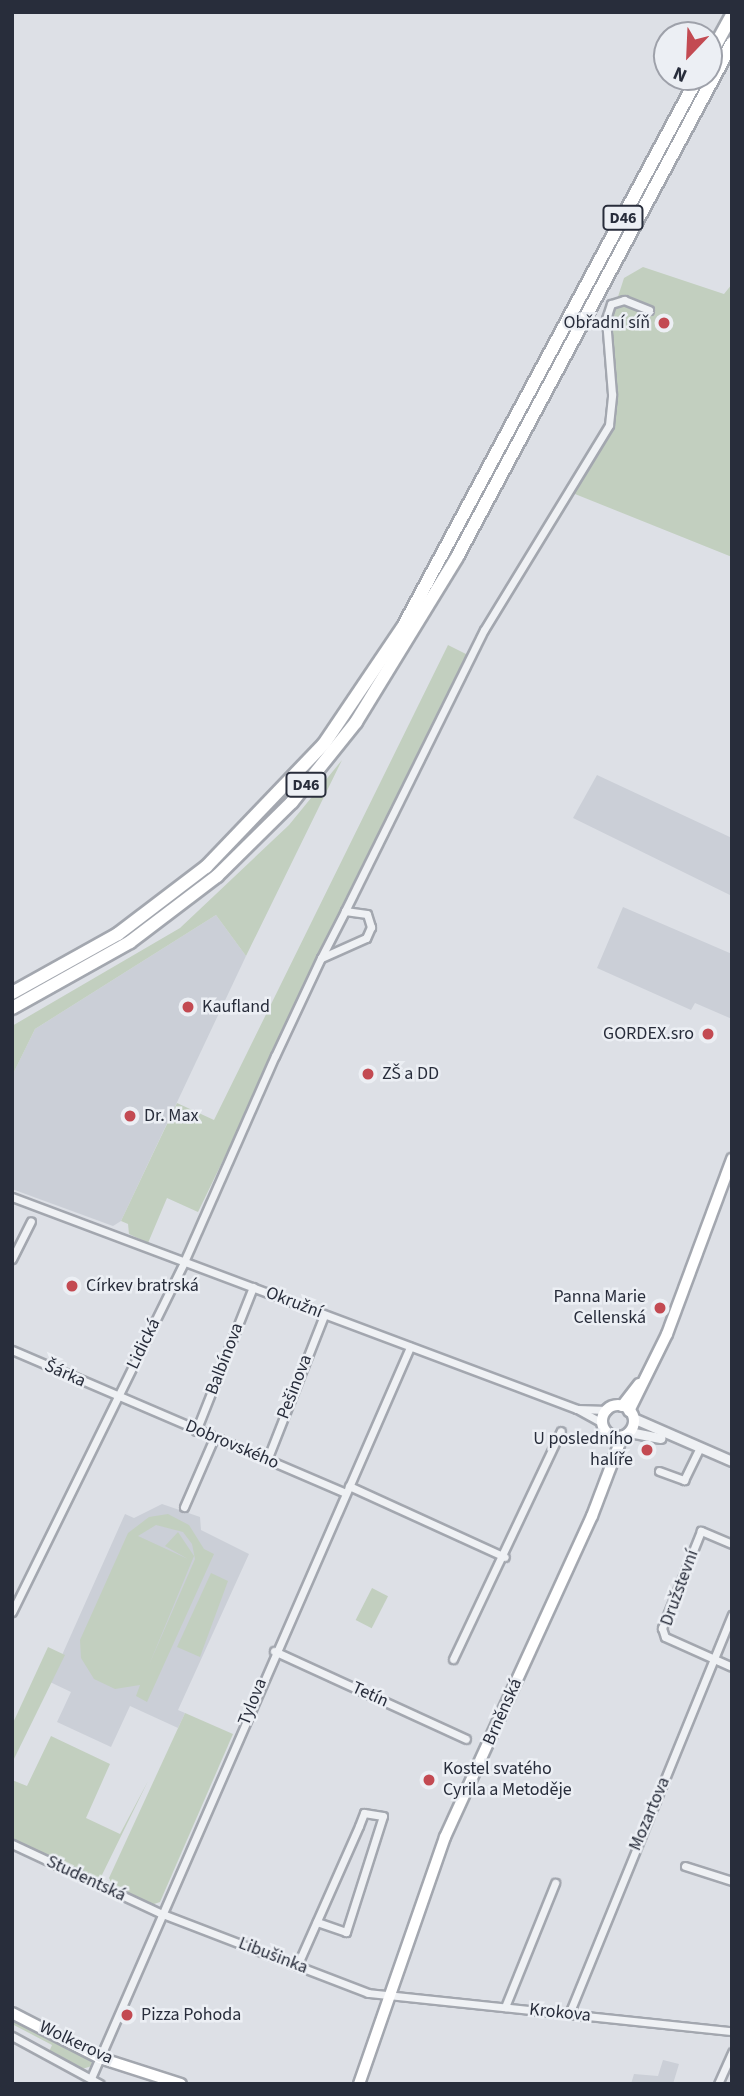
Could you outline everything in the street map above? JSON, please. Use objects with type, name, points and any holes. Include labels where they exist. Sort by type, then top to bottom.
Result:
[{"type":"highway","points":[[723,31],[732,15]]},
{"type":"highway","name":"D46","points":[[12,1009],[130,942],[217,876],[292,802],[356,722],[457,557],[732,43]]},
{"type":"highway","name":"D46","points":[[12,993],[118,934],[206,867],[281,794],[332,733],[416,604],[691,91]]},
{"type":"main road","points":[[625,1434],[608,1434],[602,1423],[607,1410],[628,1412],[647,1377],[732,1159]]},
{"type":"main road","name":"Brněnská","points":[[359,2084],[445,1837],[587,1527],[610,1462],[625,1434],[628,1412]]},
{"type":"main road","name":"Brněnská","points":[[608,1434],[610,1462]]},
{"type":"main road","name":"Wolkerova","points":[[12,2013],[100,2058],[181,2084]]},
{"type":"street","name":"Lidická","points":[[12,1612],[184,1262],[321,958],[484,630],[608,425],[610,308],[624,300],[649,310]]},
{"type":"street","points":[[321,958],[369,934],[367,914],[345,911]]},
{"type":"street","name":"Okružní","points":[[12,1196],[577,1409],[602,1423]]},
{"type":"street","points":[[12,1259],[30,1222]]},
{"type":"street","name":"Balbínova","points":[[196,1430],[253,1287]]},
{"type":"street","name":"Pešinova","points":[[267,1460],[324,1315]]},
{"type":"street","name":"Tylova","points":[[91,2078],[160,1913],[231,1761],[274,1651],[410,1347]]},
{"type":"street","name":"Šárka","points":[[12,1350],[118,1398]]},
{"type":"street","name":"Dobrovského","points":[[118,1398],[505,1557]]},
{"type":"street","name":"Okružní","points":[[577,1409],[607,1410]]},
{"type":"street","points":[[628,1412],[676,1441]]},
{"type":"street","points":[[453,1659],[488,1581],[505,1557],[561,1431]]},
{"type":"street","points":[[625,1434],[676,1441],[732,1461]]},
{"type":"street","points":[[184,1507],[214,1438]]},
{"type":"street","points":[[659,1471],[684,1479],[699,1449]]},
{"type":"street","name":"Družstevní","points":[[715,1659],[665,1637],[662,1628],[701,1531],[732,1544]]},
{"type":"street","name":"Mozartova","points":[[569,2014],[732,1615]]},
{"type":"street","name":"Tetín","points":[[274,1651],[466,1739]]},
{"type":"street","points":[[715,1659],[732,1667]]},
{"type":"street","points":[[297,1966],[364,1813],[383,1816],[346,1933],[317,1922]]},
{"type":"street","name":"Studentská","points":[[12,1844],[160,1913]]},
{"type":"street","points":[[685,1866],[732,1881]]},
{"type":"street","points":[[505,2007],[555,1883]]},
{"type":"street","name":"Libušinka","points":[[160,1913],[297,1966],[388,1995]]},
{"type":"street","name":"Krokova","points":[[388,1995],[732,2031]]},
{"type":"street","name":"Wolkerova","points":[[12,2036],[100,2084]]},
{"type":"street","points":[[718,2084],[732,2052]]},
{"type":"shaded area","points":[[597,775],[732,838],[732,896],[573,818]]},
{"type":"shaded area","points":[[623,907],[732,954],[732,1019],[695,1003],[691,1010],[597,968]]},
{"type":"shaded area","points":[[216,915],[246,956],[121,1221],[113,1226],[12,1189],[12,1076],[35,1029]]},
{"type":"shaded area","points":[[162,1504],[200,1517],[201,1530],[249,1554],[178,1710],[185,1713],[178,1728],[130,1706],[111,1747],[57,1722],[71,1692],[50,1682],[125,1514],[134,1518]]},
{"type":"shaded area","points":[[663,2060],[679,2064],[673,2084],[631,2084],[634,2074],[658,2076]]},
{"type":"green space","points":[[643,267],[724,294],[732,284],[732,557],[565,490],[603,436],[612,411],[606,334],[624,278]]},
{"type":"green space","points":[[448,645],[468,655],[198,1212],[167,1198],[148,1243],[129,1234],[128,1224],[121,1221],[177,1103],[214,1120]]},
{"type":"green space","points":[[342,760],[246,956],[216,915],[35,1029],[12,1076],[12,1026],[180,928],[289,825]]},
{"type":"green space","points":[[168,1514],[189,1525],[204,1549],[214,1554],[147,1702],[136,1696],[140,1685],[115,1689],[94,1679],[81,1658],[80,1640],[128,1533],[149,1517]],"holes":[[[156,1525],[183,1532],[192,1544],[195,1559],[149,1665],[194,1556],[178,1532],[165,1546],[188,1559],[138,1536]]]},
{"type":"green space","points":[[211,1573],[228,1581],[200,1657],[177,1647]]},
{"type":"green space","points":[[372,1588],[388,1596],[372,1628],[356,1620]]},
{"type":"green space","points":[[48,1647],[65,1655],[12,1763],[12,1725]]},
{"type":"green space","points":[[185,1713],[233,1734],[160,1902],[151,1905],[114,1888],[109,1878]]},
{"type":"green space","points":[[51,1736],[110,1764],[86,1818],[120,1834],[148,1781],[100,1879],[12,1840],[12,1780],[27,1786]]},
{"type":"green space","points":[[12,2019],[91,2059],[92,2066],[82,2069],[49,2052],[52,2045],[12,2024]]},
{"type":"place","name":"Obřadní síň","points":[[664,323]]},
{"type":"place","name":"Kaufland","points":[[188,1007]]},
{"type":"place","name":"GORDEX.sro","points":[[708,1034]]},
{"type":"place","name":"ZŠ a DD","points":[[368,1074]]},
{"type":"place","name":"Dr. Max","points":[[130,1116]]},
{"type":"place","name":"Církev bratrská","points":[[72,1286]]},
{"type":"place","name":"Panna Marie Cellenská","points":[[660,1308]]},
{"type":"place","name":"U posledního halíře","points":[[647,1450]]},
{"type":"place","name":"Kostel svatého Cyrila a Metoděje","points":[[429,1780]]},
{"type":"place","name":"Pizza Pohoda","points":[[127,2015]]}]
